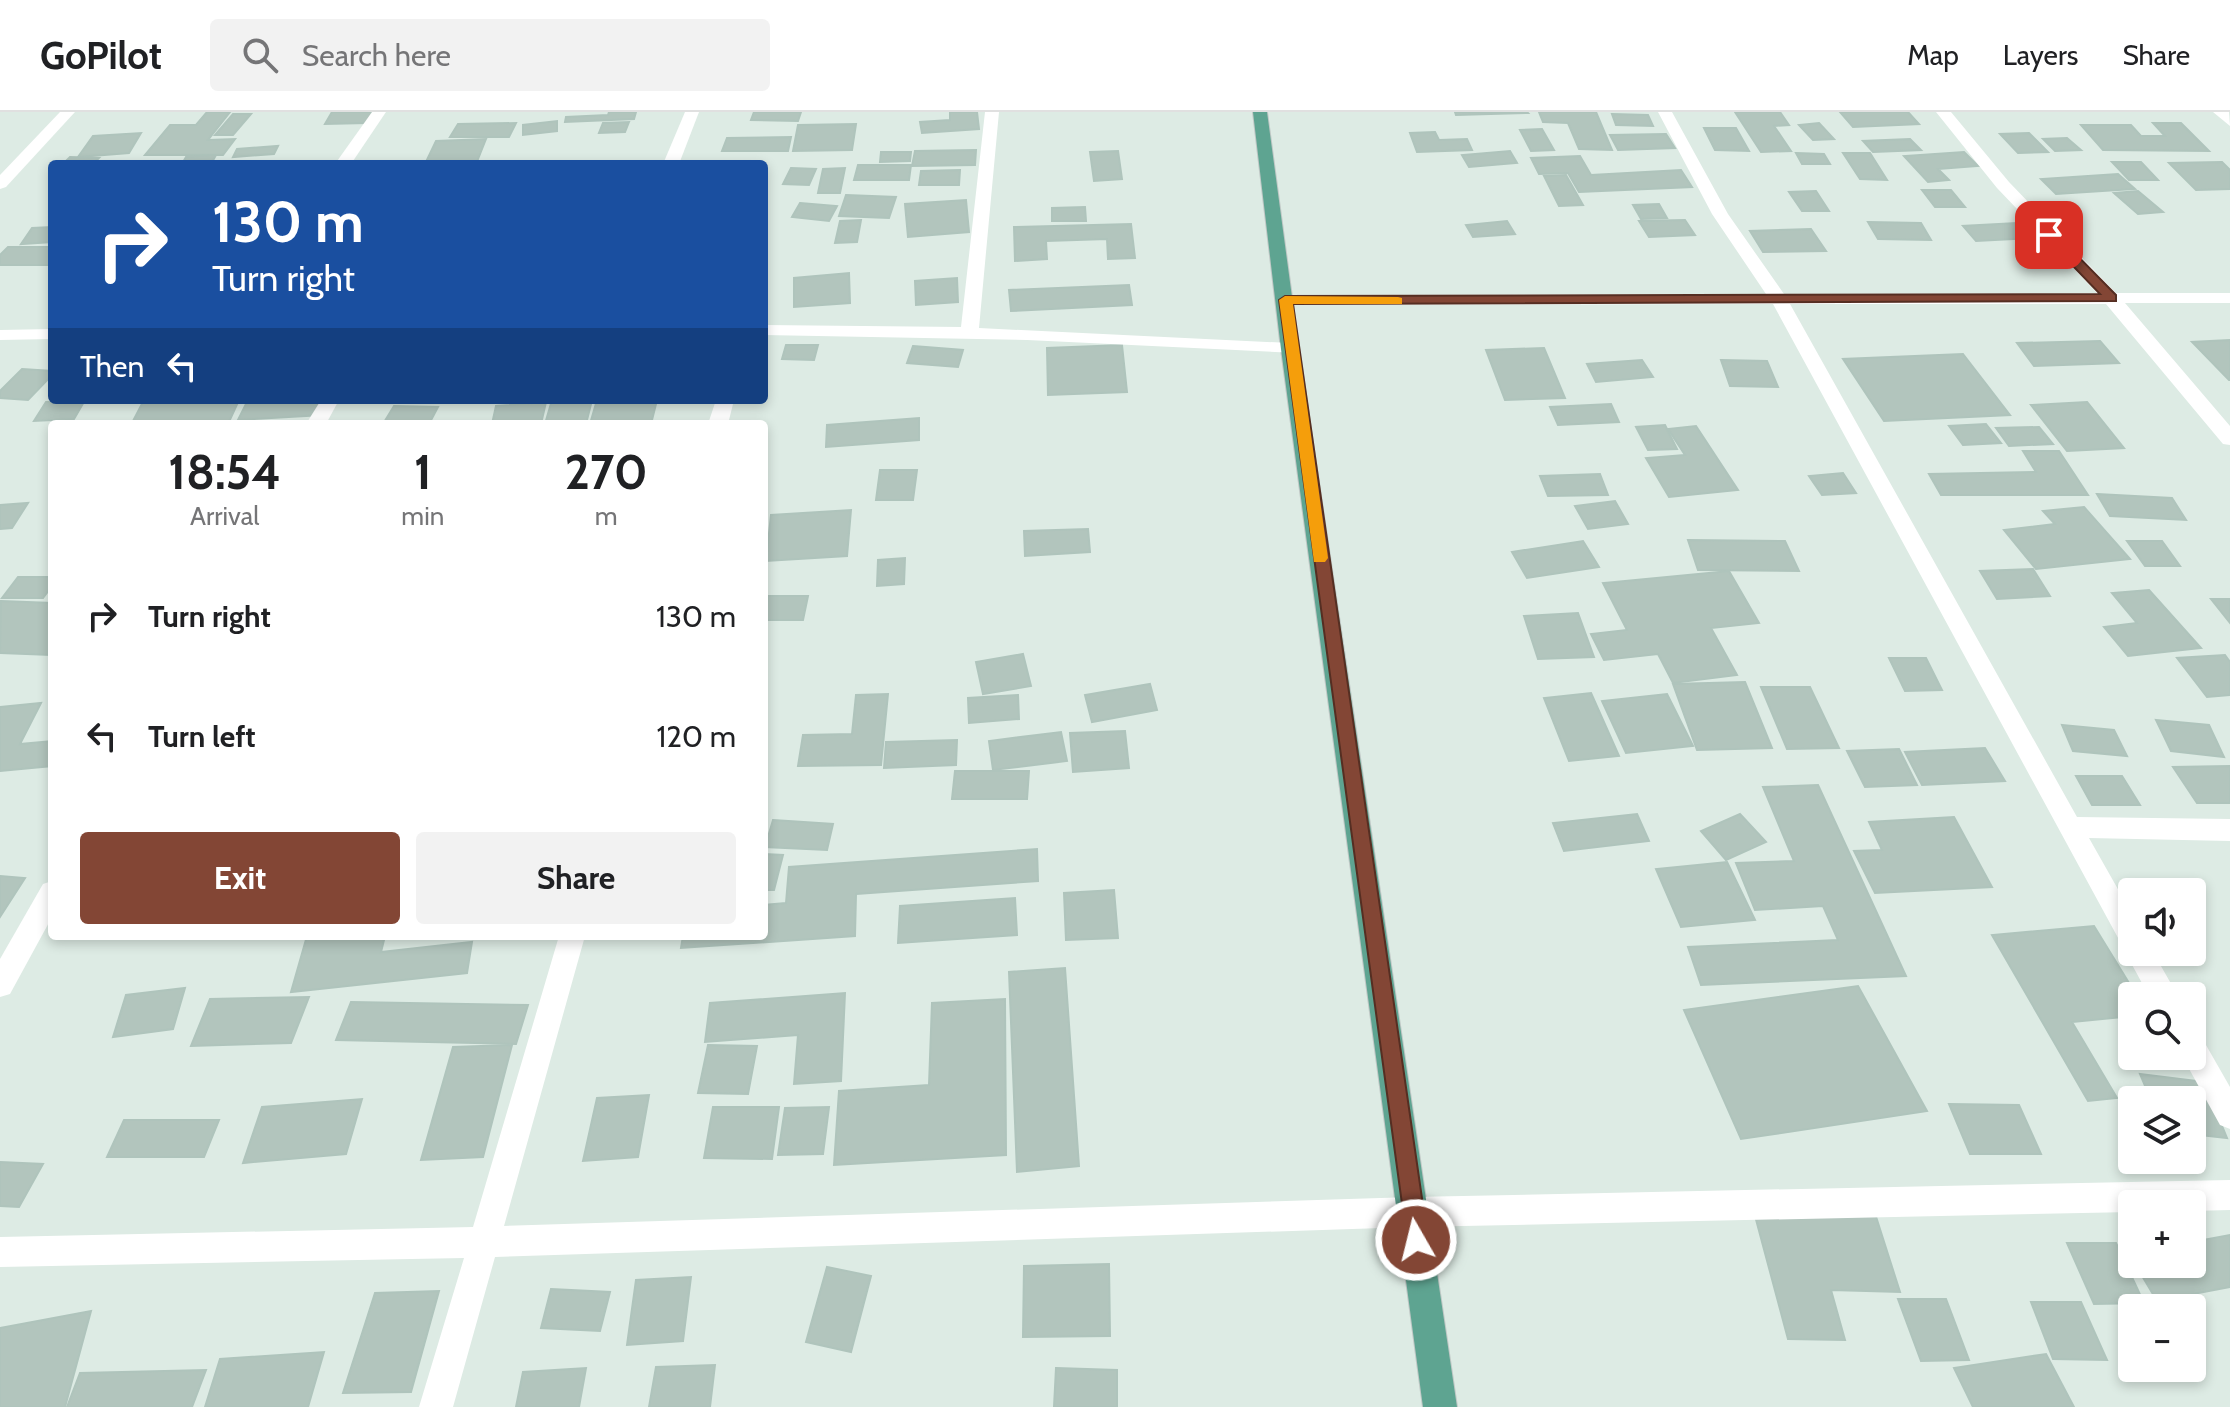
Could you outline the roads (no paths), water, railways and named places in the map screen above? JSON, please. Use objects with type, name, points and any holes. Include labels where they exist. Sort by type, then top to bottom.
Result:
[{"type":"main road","points":[[1260,112],[1290,349],[1440,1407]]},
{"type":"street","points":[[0,184],[68,112]]},
{"type":"street","points":[[346,160],[379,112]]},
{"type":"street","points":[[673,160],[692,112]]},
{"type":"street","points":[[970,332],[992,112]]},
{"type":"street","points":[[1665,112],[1720,214],[1778,298],[2118,914]]},
{"type":"street","points":[[1943,112],[2003,185],[2111,298],[2230,439]]},
{"type":"street","points":[[2220,112],[2230,121]]},
{"type":"street","points":[[1285,300],[1514,302],[1778,298],[2230,298]]},
{"type":"street","points":[[768,330],[1161,338],[1290,349]]},
{"type":"street","points":[[0,335],[48,334]]},
{"type":"street","points":[[2070,827],[2230,830]]},
{"type":"street","points":[[0,985],[48,899]]},
{"type":"street","points":[[436,1407],[571,940]]},
{"type":"street","points":[[2205,1070],[2230,1115]]},
{"type":"street","points":[[0,1252],[484,1242],[1412,1212],[2230,1195]]}]
